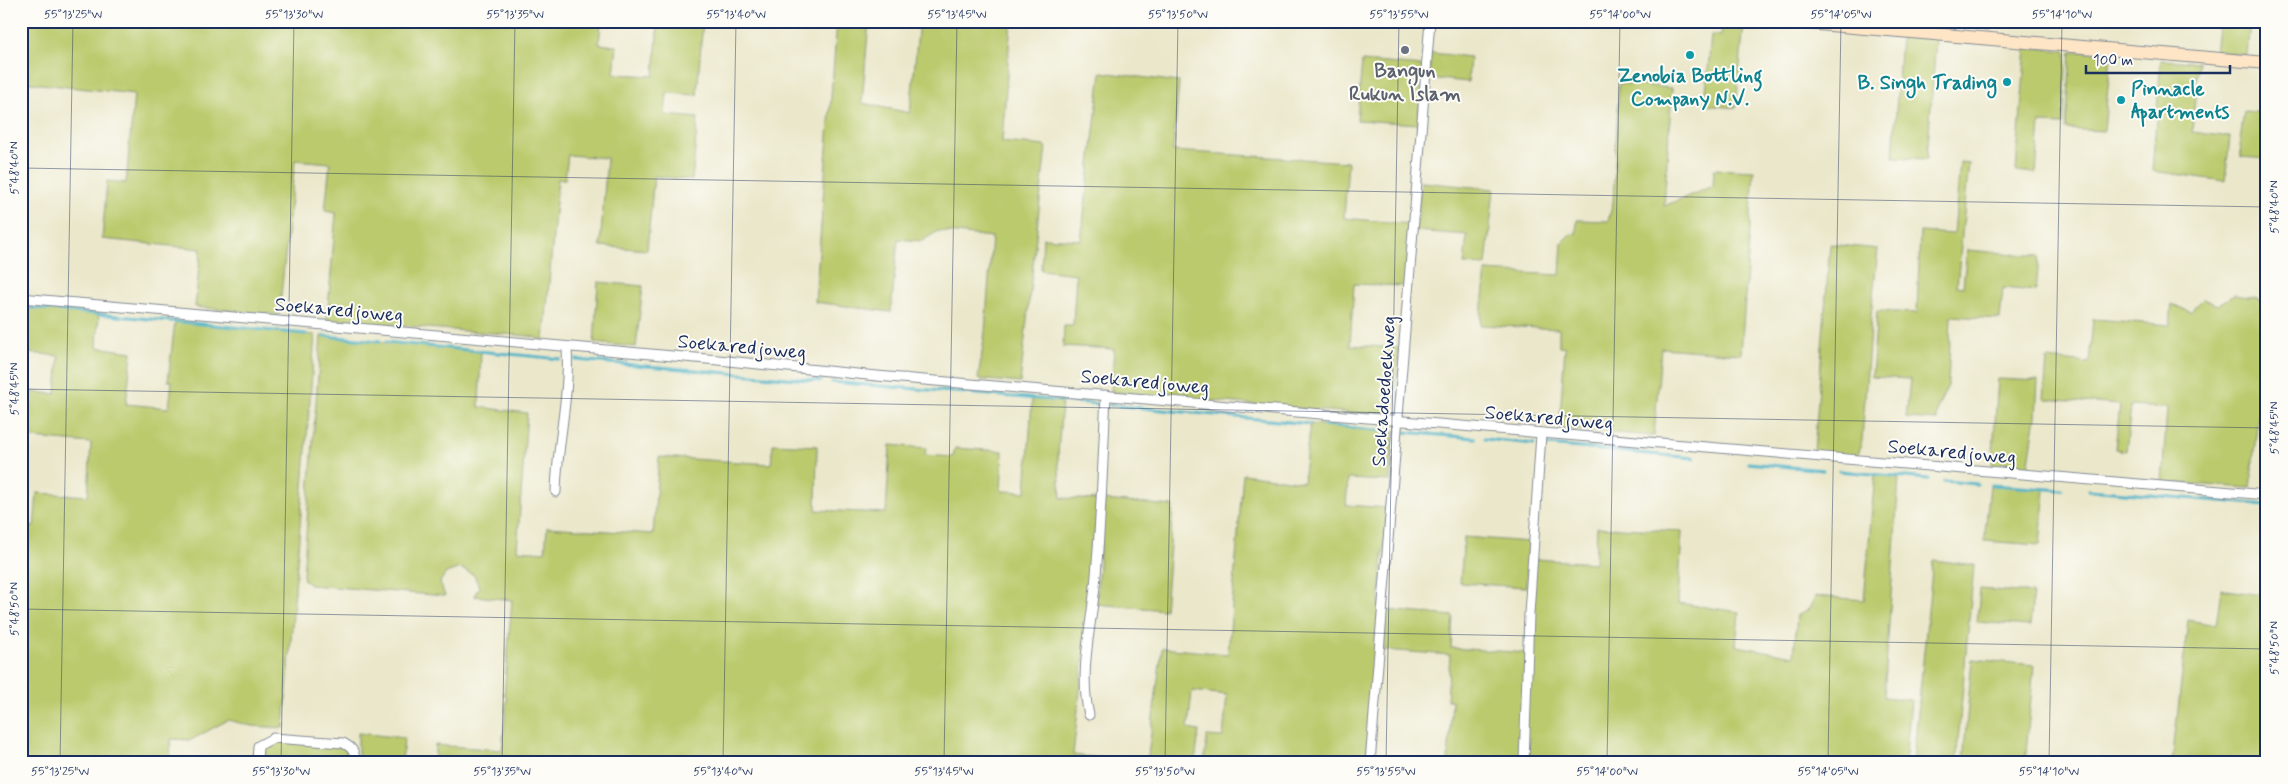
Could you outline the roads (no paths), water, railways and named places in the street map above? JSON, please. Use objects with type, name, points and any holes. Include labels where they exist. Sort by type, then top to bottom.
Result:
[{"type":"main road","points":[[1784,21],[2267,63]]},
{"type":"street","name":"Soekadoedoekweg","points":[[1370,763],[1430,21]]},
{"type":"street","name":"Soekaredjoweg","points":[[21,298],[1541,434],[2267,496]]},
{"type":"street","points":[[556,492],[557,466],[568,374],[567,348]]},
{"type":"street","points":[[1089,715],[1085,697],[1085,680],[1095,585],[1106,395]]},
{"type":"street","points":[[1524,763],[1529,614],[1541,434]]},
{"type":"street","points":[[257,763],[258,746],[273,738],[343,743],[355,753],[355,763]]},
{"type":"waterway","points":[[24,307],[306,334]]},
{"type":"waterway","points":[[324,336],[380,341]]},
{"type":"waterway","points":[[386,342],[560,359]]},
{"type":"waterway","points":[[576,360],[821,381]]},
{"type":"waterway","points":[[832,382],[1099,404]]},
{"type":"waterway","points":[[1110,405],[1310,424]]},
{"type":"waterway","points":[[1324,425],[1386,431]]},
{"type":"waterway","points":[[1404,432],[1475,438]]},
{"type":"waterway","points":[[1485,439],[1534,444]]},
{"type":"waterway","points":[[1548,445],[1694,458]]},
{"type":"waterway","points":[[1748,463],[1823,470]]},
{"type":"waterway","points":[[1839,471],[1928,479]]},
{"type":"waterway","points":[[1944,481],[1977,484]]},
{"type":"waterway","points":[[1992,485],[2062,490]]},
{"type":"waterway","points":[[2089,490],[2267,505]]},
{"type":"place","name":"Bangun Rukun Islam","points":[[1405,50]]},
{"type":"place","name":"Zenobia Bottling Company N.V.","points":[[1690,55]]},
{"type":"place","name":"B. Singh Trading","points":[[2007,82]]},
{"type":"place","name":"Pinnacle Apartments","points":[[2121,100]]}]
